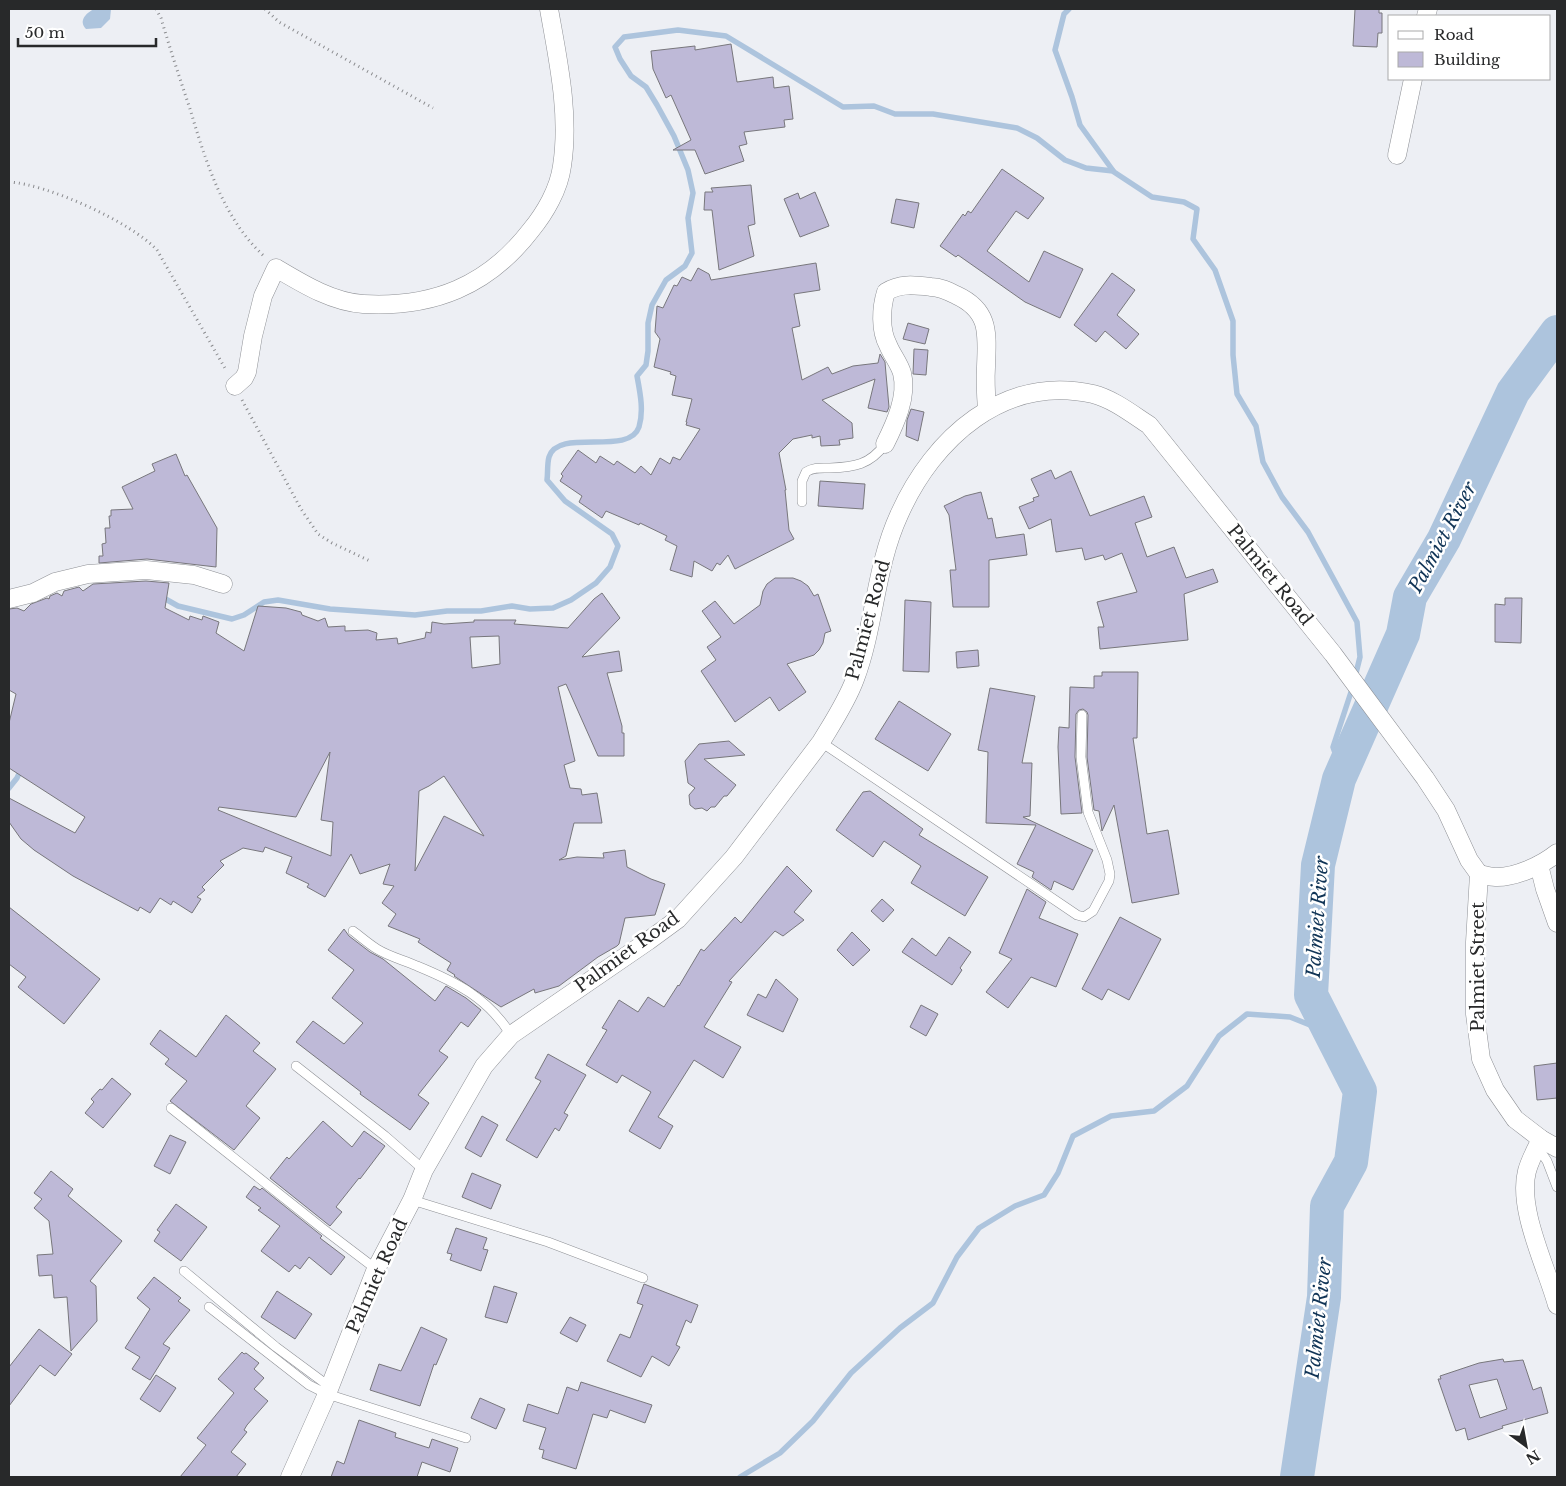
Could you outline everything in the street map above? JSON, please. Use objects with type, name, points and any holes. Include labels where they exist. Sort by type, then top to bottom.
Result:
[{"type":"street","points":[[235,386],[244,378],[247,372],[253,336],[263,296],[276,268],[326,295],[361,304],[409,303],[447,294],[478,280],[516,250],[540,220],[553,195],[562,168],[565,134],[563,96],[549,9]]},
{"type":"street","points":[[1397,155],[1413,80]]},
{"type":"street","points":[[885,444],[895,425],[903,391],[903,375],[887,344],[882,324],[886,292],[893,287],[905,285],[938,287],[976,308],[982,316],[986,327],[985,382],[987,410]]},
{"type":"street","name":"Palmiet Road","points":[[290,1477],[328,1391],[376,1269],[412,1200],[424,1170],[484,1066],[511,1035],[678,919],[734,858],[821,742],[855,679],[868,633],[878,580],[889,542],[908,496],[932,459],[956,433],[987,410],[1012,397],[1034,392],[1069,390],[1095,394],[1128,411],[1149,426],[1333,654],[1426,778],[1446,810],[1469,860],[1479,874]]},
{"type":"street","points":[[9,600],[33,593],[55,582],[88,574],[137,570],[157,570],[194,575],[223,584]]},
{"type":"street","points":[[1479,874],[1496,877],[1527,870],[1557,852]]},
{"type":"street","points":[[1539,864],[1545,889],[1557,923]]},
{"type":"street","name":"Palmiet Street","points":[[1479,874],[1475,942],[1475,1005],[1481,1060],[1495,1090],[1515,1119],[1539,1143],[1557,1148]]},
{"type":"street","points":[[1539,1143],[1527,1172],[1525,1197],[1557,1305]]},
{"type":"lane","points":[[802,502],[802,481],[806,472],[815,468],[838,468],[865,463],[879,452],[885,444]]},
{"type":"lane","points":[[821,742],[1077,915],[1084,917],[1093,912],[1109,881],[1110,874],[1108,860],[1088,812],[1082,758],[1082,715]]},
{"type":"lane","points":[[353,931],[377,949],[448,979],[478,998],[500,1017],[511,1035]]},
{"type":"lane","points":[[296,1066],[385,1136],[424,1170]]},
{"type":"lane","points":[[171,1108],[376,1269]]},
{"type":"lane","points":[[1539,1143],[1557,1187]]},
{"type":"lane","points":[[412,1200],[548,1242],[643,1278]]},
{"type":"lane","points":[[184,1271],[328,1391]]},
{"type":"lane","points":[[209,1308],[309,1385],[466,1438]]},
{"type":"path","points":[[156,9],[161,18],[203,151],[223,200],[238,228],[254,248],[276,268]]},
{"type":"path","points":[[265,9],[279,22],[432,108]]},
{"type":"path","points":[[9,182],[35,186],[83,205],[129,228],[157,250],[235,386],[301,509],[318,534],[332,544],[370,561]]},
{"type":"water","points":[[94,9],[111,9],[110,19],[101,28],[86,29],[83,20]]},
{"type":"building","points":[[1355,9],[1379,9],[1379,13],[1382,13],[1382,33],[1378,33],[1377,47],[1353,46]]},
{"type":"building","points":[[731,44],[737,82],[773,77],[774,88],[789,86],[793,119],[784,120],[785,127],[744,132],[747,144],[739,146],[744,161],[705,174],[695,150],[673,150],[691,140],[671,95],[666,98],[653,69],[651,51],[695,46],[695,50]]},
{"type":"building","points":[[1002,169],[1044,198],[1028,219],[1016,211],[987,251],[1029,282],[1044,251],[1083,269],[1060,318],[1025,302],[958,255],[956,257],[940,246],[963,214],[965,216],[968,211],[971,213]]},
{"type":"building","points":[[751,185],[755,224],[748,226],[754,256],[719,270],[712,210],[704,210],[705,192],[713,192],[711,188]]},
{"type":"building","points":[[815,192],[829,226],[800,237],[784,199],[798,193],[800,199]]},
{"type":"building","points":[[896,199],[919,203],[914,228],[891,223]]},
{"type":"building","points":[[816,263],[820,290],[794,294],[800,326],[792,328],[802,380],[828,367],[832,374],[853,366],[878,363],[880,354],[885,362],[889,407],[887,412],[868,408],[875,379],[822,400],[852,423],[853,438],[839,440],[840,445],[821,446],[820,436],[812,438],[812,435],[793,439],[779,453],[786,490],[789,530],[794,539],[735,569],[728,555],[720,565],[717,563],[712,571],[694,561],[692,577],[670,570],[677,546],[665,540],[667,536],[640,523],[639,525],[606,511],[602,518],[579,502],[582,496],[560,481],[563,476],[561,474],[578,450],[596,463],[600,456],[614,465],[617,461],[635,473],[641,466],[651,475],[660,458],[670,464],[673,457],[680,460],[700,429],[686,425],[692,399],[672,395],[676,376],[670,374],[671,372],[654,367],[660,339],[655,332],[657,306],[663,308],[674,285],[677,286],[682,277],[691,281],[698,268],[709,274],[711,280]]},
{"type":"building","points":[[1112,273],[1135,290],[1117,315],[1139,334],[1126,349],[1105,331],[1096,342],[1074,325]]},
{"type":"building","points":[[908,323],[929,329],[925,344],[903,339]]},
{"type":"building","points":[[914,349],[928,350],[926,375],[913,374]]},
{"type":"building","points":[[911,409],[924,412],[918,441],[906,436],[907,420]]},
{"type":"building","points":[[176,454],[185,476],[187,475],[217,528],[216,567],[147,559],[99,563],[99,556],[103,556],[102,544],[106,543],[105,528],[110,528],[109,516],[111,516],[111,510],[133,509],[122,487],[155,471],[152,464]]},
{"type":"building","points":[[1051,470],[1055,479],[1071,471],[1090,516],[1144,496],[1152,517],[1135,523],[1147,557],[1174,547],[1186,578],[1213,569],[1218,582],[1184,594],[1188,640],[1100,649],[1098,627],[1104,627],[1097,602],[1137,592],[1122,553],[1105,560],[1103,555],[1085,560],[1082,548],[1056,552],[1051,519],[1029,529],[1019,507],[1034,501],[1033,498],[1039,496],[1031,479]]},
{"type":"building","points":[[820,481],[865,484],[863,509],[818,506]]},
{"type":"building","points":[[981,492],[988,519],[992,518],[996,538],[1024,534],[1027,555],[989,560],[989,607],[953,607],[950,570],[956,570],[949,515],[944,506],[965,496]]},
{"type":"building","points":[[775,578],[793,578],[808,586],[814,596],[818,594],[831,631],[825,633],[823,643],[814,655],[787,664],[806,692],[779,711],[770,697],[735,722],[701,671],[716,660],[707,647],[721,637],[702,611],[715,601],[734,624],[760,605],[763,591],[767,584]]},
{"type":"building","points":[[146,581],[169,583],[165,608],[189,620],[190,616],[202,620],[203,616],[219,622],[216,633],[244,651],[258,606],[286,608],[301,612],[302,615],[318,621],[325,618],[328,627],[345,626],[345,631],[368,630],[377,633],[376,640],[397,638],[398,644],[425,638],[426,632],[431,633],[432,622],[444,624],[474,622],[474,620],[516,620],[514,624],[568,628],[594,599],[602,593],[620,618],[582,657],[619,651],[622,671],[607,673],[622,726],[622,733],[624,733],[624,756],[598,756],[566,684],[558,687],[575,761],[564,765],[570,788],[581,789],[582,795],[597,793],[602,823],[574,823],[566,856],[559,860],[577,857],[604,858],[603,853],[625,850],[627,867],[665,884],[655,915],[625,918],[617,946],[598,957],[559,986],[535,993],[534,989],[501,1007],[454,976],[447,970],[451,963],[418,942],[420,939],[388,926],[396,914],[382,903],[394,886],[383,884],[390,864],[360,874],[351,854],[325,897],[307,887],[309,884],[286,873],[292,857],[265,847],[263,852],[243,848],[220,861],[224,865],[202,887],[205,890],[197,897],[201,899],[192,913],[173,901],[171,905],[160,898],[150,913],[140,907],[138,911],[73,876],[34,850],[21,839],[9,822],[9,798],[75,833],[85,817],[9,768],[9,723],[16,694],[9,690],[9,609],[17,608],[24,611],[31,604],[49,599],[50,596],[57,593],[62,596],[64,591],[79,587],[83,591],[93,584]],"holes":[[[499,636],[500,664],[472,668],[470,637]],[[330,752],[321,820],[333,822],[331,856],[218,810],[219,807],[296,817]],[[444,776],[484,836],[444,816],[415,871],[419,791]]]},
{"type":"building","points":[[1505,598],[1522,598],[1521,643],[1495,642],[1495,604],[1505,605]]},
{"type":"building","points":[[905,600],[931,602],[929,672],[903,671]]},
{"type":"building","points":[[978,650],[979,666],[957,668],[956,652]]},
{"type":"building","points":[[1102,672],[1138,672],[1137,738],[1133,738],[1147,834],[1168,830],[1179,894],[1132,903],[1114,805],[1102,831],[1099,811],[1094,810],[1087,757],[1088,715],[1083,709],[1079,710],[1076,714],[1075,757],[1082,813],[1061,814],[1059,727],[1069,728],[1070,687],[1094,688],[1094,676],[1102,676]]},
{"type":"building","points":[[990,688],[1035,696],[1022,763],[1032,763],[1030,816],[1023,817],[1093,850],[1073,890],[1054,881],[1051,890],[1032,877],[1034,872],[1017,864],[1036,825],[986,823],[988,752],[978,750]]},
{"type":"building","points":[[899,701],[951,734],[928,771],[875,739]]},
{"type":"building","points":[[729,741],[745,755],[704,759],[736,785],[715,807],[711,807],[707,811],[702,808],[695,809],[690,805],[689,795],[695,788],[688,783],[685,761],[699,744]]},
{"type":"building","points":[[870,791],[923,829],[919,835],[988,877],[965,916],[911,883],[921,866],[884,841],[873,857],[836,830],[863,792]]},
{"type":"building","points":[[787,866],[812,891],[794,912],[804,920],[783,936],[775,931],[729,981],[732,982],[704,1027],[741,1047],[723,1078],[694,1060],[658,1117],[673,1126],[660,1149],[629,1131],[651,1092],[622,1075],[617,1083],[586,1065],[607,1030],[602,1028],[619,1000],[638,1012],[648,997],[664,1007],[701,949],[704,951],[735,917],[741,923]]},
{"type":"building","points":[[1027,889],[1046,902],[1039,918],[1078,934],[1056,987],[1031,977],[1008,1008],[986,992],[1012,959],[999,953]]},
{"type":"building","points":[[882,899],[894,910],[883,922],[871,911]]},
{"type":"building","points":[[9,907],[100,979],[64,1024],[18,987],[26,977],[9,964]]},
{"type":"building","points":[[1120,917],[1161,939],[1129,1000],[1108,989],[1102,1000],[1082,989]]},
{"type":"building","points":[[344,929],[349,936],[383,959],[435,1001],[446,986],[481,1010],[468,1027],[461,1022],[439,1051],[448,1057],[418,1095],[429,1103],[410,1130],[360,1094],[361,1092],[296,1042],[313,1021],[344,1044],[363,1023],[332,998],[354,970],[328,950]]},
{"type":"building","points":[[852,932],[870,950],[853,966],[837,950]]},
{"type":"building","points":[[949,937],[971,952],[960,968],[962,970],[952,985],[902,952],[912,938],[936,956]]},
{"type":"building","points":[[776,979],[798,999],[783,1032],[747,1015],[758,994],[766,998]]},
{"type":"building","points":[[921,1005],[938,1014],[926,1036],[910,1027]]},
{"type":"building","points":[[226,1015],[260,1043],[253,1051],[276,1069],[246,1106],[260,1118],[234,1150],[170,1101],[187,1081],[165,1064],[169,1059],[150,1044],[160,1030],[196,1057]]},
{"type":"building","points":[[548,1054],[586,1075],[564,1113],[568,1115],[559,1131],[555,1128],[537,1158],[506,1140],[541,1081],[535,1078]]},
{"type":"building","points":[[1557,1063],[1557,1098],[1537,1100],[1534,1066]]},
{"type":"building","points":[[112,1078],[131,1094],[103,1128],[85,1113],[94,1102],[91,1099]]},
{"type":"building","points":[[482,1116],[498,1125],[481,1157],[465,1148]]},
{"type":"building","points":[[323,1121],[352,1147],[364,1131],[385,1146],[336,1207],[342,1212],[330,1226],[270,1178],[287,1157],[289,1159]]},
{"type":"building","points":[[170,1135],[186,1142],[170,1174],[154,1166]]},
{"type":"building","points":[[51,1171],[73,1189],[68,1196],[122,1241],[90,1281],[96,1286],[97,1321],[71,1351],[67,1297],[54,1298],[52,1275],[39,1276],[37,1255],[53,1254],[49,1221],[34,1208],[42,1199],[34,1193]]},
{"type":"building","points":[[472,1173],[501,1185],[491,1209],[462,1197]]},
{"type":"building","points":[[254,1186],[260,1190],[262,1188],[345,1257],[331,1275],[309,1257],[300,1269],[295,1265],[289,1272],[261,1251],[280,1226],[258,1210],[261,1208],[246,1197]]},
{"type":"building","points":[[176,1204],[207,1227],[181,1261],[154,1241],[160,1232],[157,1230]]},
{"type":"building","points":[[456,1228],[487,1238],[483,1249],[488,1250],[481,1271],[450,1260],[452,1254],[447,1253]]},
{"type":"building","points":[[154,1277],[181,1298],[178,1301],[190,1310],[163,1344],[170,1348],[150,1380],[132,1369],[140,1357],[125,1348],[150,1309],[137,1298]]},
{"type":"building","points":[[644,1284],[698,1305],[691,1323],[686,1320],[676,1345],[680,1347],[669,1366],[652,1356],[641,1377],[607,1361],[620,1334],[630,1338],[643,1305],[637,1303]]},
{"type":"building","points":[[494,1286],[517,1293],[507,1323],[485,1317]]},
{"type":"building","points":[[277,1291],[312,1314],[295,1339],[261,1317]]},
{"type":"building","points":[[570,1317],[586,1325],[577,1342],[560,1333]]},
{"type":"building","points":[[421,1327],[447,1339],[436,1365],[434,1364],[420,1406],[370,1390],[379,1364],[401,1371]]},
{"type":"building","points":[[39,1329],[72,1354],[55,1376],[40,1365],[9,1406],[9,1367]]},
{"type":"building","points":[[242,1352],[259,1363],[254,1369],[264,1378],[254,1389],[268,1401],[247,1425],[244,1430],[247,1432],[231,1452],[246,1464],[236,1477],[180,1477],[206,1445],[197,1438],[234,1393],[218,1379]]},
{"type":"building","points":[[1503,1359],[1504,1362],[1523,1360],[1533,1390],[1541,1387],[1548,1413],[1502,1426],[1503,1428],[1468,1440],[1465,1428],[1456,1431],[1438,1379],[1441,1379],[1440,1376],[1479,1363]],"holes":[[[1497,1379],[1507,1409],[1480,1418],[1469,1385]]]},
{"type":"building","points":[[156,1375],[176,1388],[160,1412],[140,1399]]},
{"type":"building","points":[[581,1382],[652,1405],[645,1423],[610,1410],[607,1418],[593,1414],[576,1469],[542,1458],[544,1450],[539,1449],[546,1428],[523,1421],[528,1404],[558,1414],[567,1387],[578,1391]]},
{"type":"building","points":[[480,1398],[505,1409],[496,1429],[471,1418]]},
{"type":"building","points":[[359,1420],[396,1433],[395,1437],[429,1448],[432,1439],[458,1448],[450,1472],[422,1462],[417,1477],[331,1477],[337,1461],[344,1464]]},
{"type":"waterway","points":[[1069,9],[1064,14],[1055,50],[1080,125],[1114,172],[1152,197],[1184,202],[1197,209],[1193,239],[1215,270],[1233,321],[1233,355],[1237,394],[1256,426],[1263,462],[1282,497],[1308,532],[1357,622],[1360,657],[1355,677]]},
{"type":"waterway","points":[[162,597],[178,606],[232,619],[244,615],[264,602],[278,600],[330,609],[415,615],[447,611],[481,611],[512,606],[530,609],[553,608],[571,600],[596,583],[610,567],[618,546],[612,534],[565,501],[547,480],[549,457],[555,448],[565,444],[609,442],[633,436],[639,427],[640,421],[641,408],[637,376],[646,365],[648,323],[652,305],[666,280],[685,266],[692,253],[688,218],[693,193],[688,170],[674,136],[646,87],[631,76],[620,59],[615,47],[624,37],[678,30],[726,36],[843,107],[874,106],[895,114],[933,114],[1017,128],[1037,138],[1065,160],[1086,168],[1113,171]]},
{"type":"waterway","name":"Palmiet River","points":[[1297,1477],[1324,1297],[1327,1206],[1351,1162],[1360,1091],[1311,995],[1318,865],[1339,779],[1403,634],[1410,597],[1444,539],[1513,392],[1557,332]]},
{"type":"waterway","points":[[1342,773],[1333,747],[1353,686]]},
{"type":"waterway","points":[[9,788],[21,769]]},
{"type":"waterway","points":[[740,1477],[780,1453],[813,1421],[851,1373],[900,1328],[933,1303],[957,1257],[979,1228],[1015,1206],[1044,1195],[1058,1173],[1073,1136],[1111,1116],[1154,1111],[1187,1086],[1219,1036],[1247,1014],[1290,1017],[1330,1033]]}]
